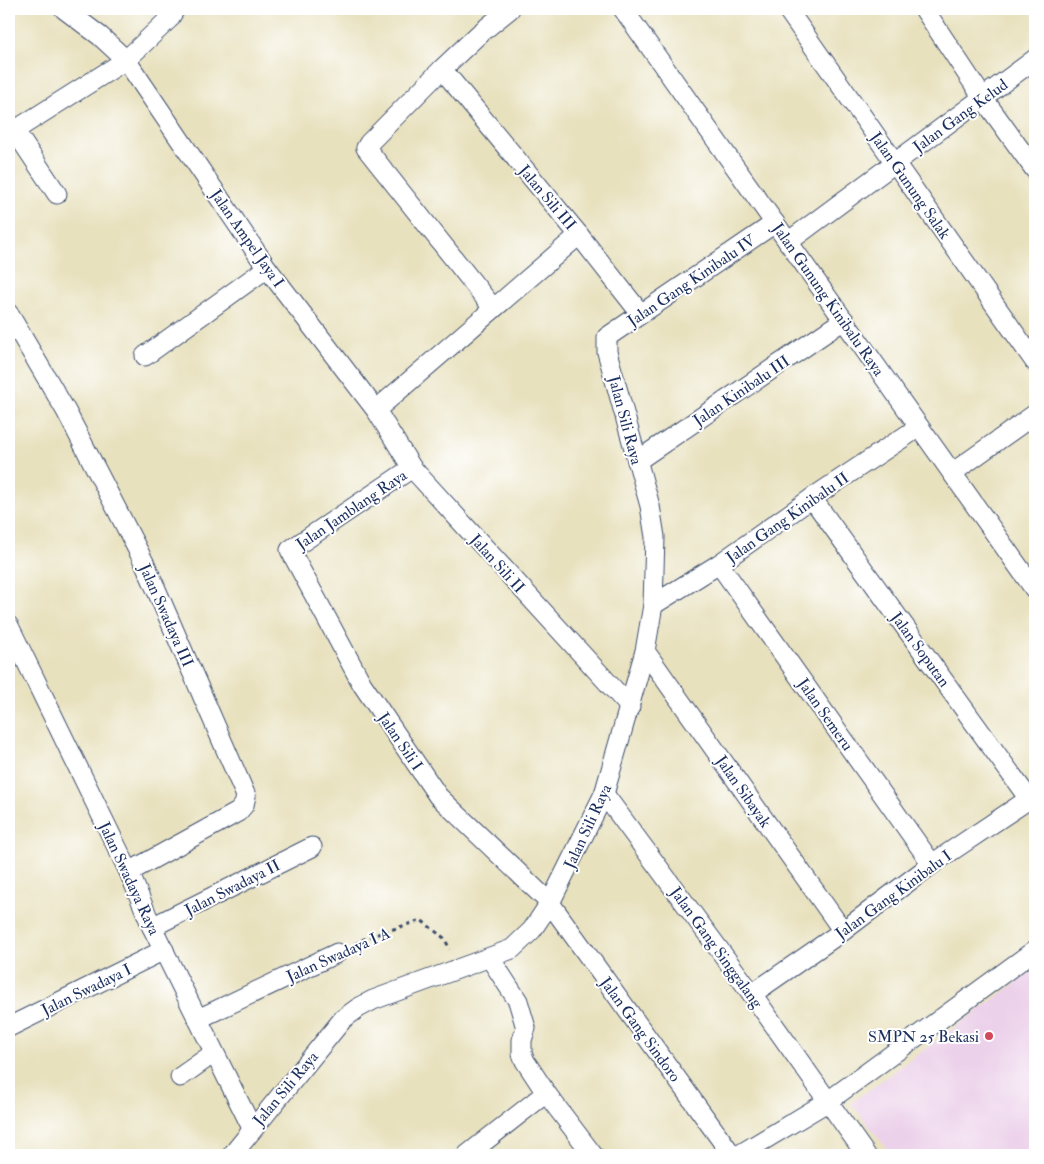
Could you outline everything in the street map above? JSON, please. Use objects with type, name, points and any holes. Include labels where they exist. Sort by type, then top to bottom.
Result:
[{"type":"street","name":"Jalan Ampel Jaya I","points":[[64,9],[100,36],[126,60],[267,268],[376,410]]},
{"type":"street","points":[[57,194],[12,132],[126,60],[169,19],[175,9]]},
{"type":"street","points":[[493,308],[366,148],[442,69],[479,34],[510,9]]},
{"type":"street","name":"Jalan Gunung Kinibalu Raya","points":[[623,9],[1035,590]]},
{"type":"street","name":"Jalan Gunung Salak","points":[[787,9],[1035,362]]},
{"type":"street","points":[[924,9],[983,98],[1035,170]]},
{"type":"street","name":"Jalan Gang Kelud","points":[[788,242],[1035,59]]},
{"type":"street","name":"Jalan Sili III","points":[[376,410],[579,235],[442,69]]},
{"type":"street","name":"Jalan Gang Kinibalu IV","points":[[607,337],[775,223]]},
{"type":"street","points":[[579,235],[641,314]]},
{"type":"street","points":[[145,356],[267,268]]},
{"type":"street","name":"Jalan Swadaya III","points":[[9,314],[66,411],[146,566],[246,796],[244,805],[238,812],[129,872]]},
{"type":"street","name":"Jalan Kinibalu III","points":[[637,461],[844,320]]},
{"type":"street","name":"Jalan Sili Raya","points":[[232,1155],[252,1128],[343,1019],[372,1000],[462,969],[512,949],[532,930],[550,903],[604,794],[645,651],[653,605],[655,537],[650,506],[607,352],[607,337]]},
{"type":"street","name":"Jalan Sili II","points":[[376,410],[412,468],[630,707]]},
{"type":"street","points":[[952,473],[1035,414]]},
{"type":"street","name":"Jalan Gang Kinibalu II","points":[[653,605],[719,564],[812,498],[920,427]]},
{"type":"street","name":"Jalan Jamblang Raya","points":[[290,550],[412,468]]},
{"type":"street","name":"Jalan Soputan","points":[[812,498],[1032,797]]},
{"type":"street","name":"Jalan Sili I","points":[[290,550],[362,684],[438,796],[550,903]]},
{"type":"street","name":"Jalan Semeru","points":[[719,564],[932,864]]},
{"type":"street","name":"Jalan Swadaya Raya","points":[[9,626],[129,872],[152,928],[252,1128]]},
{"type":"street","name":"Jalan Sibayak","points":[[645,651],[842,931]]},
{"type":"street","name":"Jalan Gang Singgalang","points":[[604,794],[752,994],[866,1155]]},
{"type":"street","name":"Jalan Gang Kinibalu I","points":[[752,994],[842,931],[932,864],[1032,797]]},
{"type":"street","name":"Jalan Swadaya II","points":[[152,928],[312,846]]},
{"type":"street","name":"Jalan Gang Sindoro","points":[[550,903],[732,1155]]},
{"type":"street","name":"Jalan Swadaya I","points":[[9,1026],[164,950]]},
{"type":"street","points":[[739,1155],[827,1102],[1035,950]]},
{"type":"street","name":"Jalan Swadaya I A","points":[[198,1019],[337,953]]},
{"type":"street","points":[[490,958],[518,1001],[526,1028],[522,1040],[522,1054],[525,1061],[546,1093],[594,1155]]},
{"type":"street","points":[[180,1077],[214,1053]]},
{"type":"street","points":[[467,1155],[546,1093]]},
{"type":"path","name":"Jalan Swadaya I A","points":[[337,953],[366,938],[421,920],[444,938],[462,969]]},
{"type":"shaded area","name":"SMPN 25 Bekasi","points":[[1035,969],[1035,1155],[892,1155],[851,1103]]},
{"type":"place","name":"SMPN 25 Bekasi","points":[[989,1036]]}]
